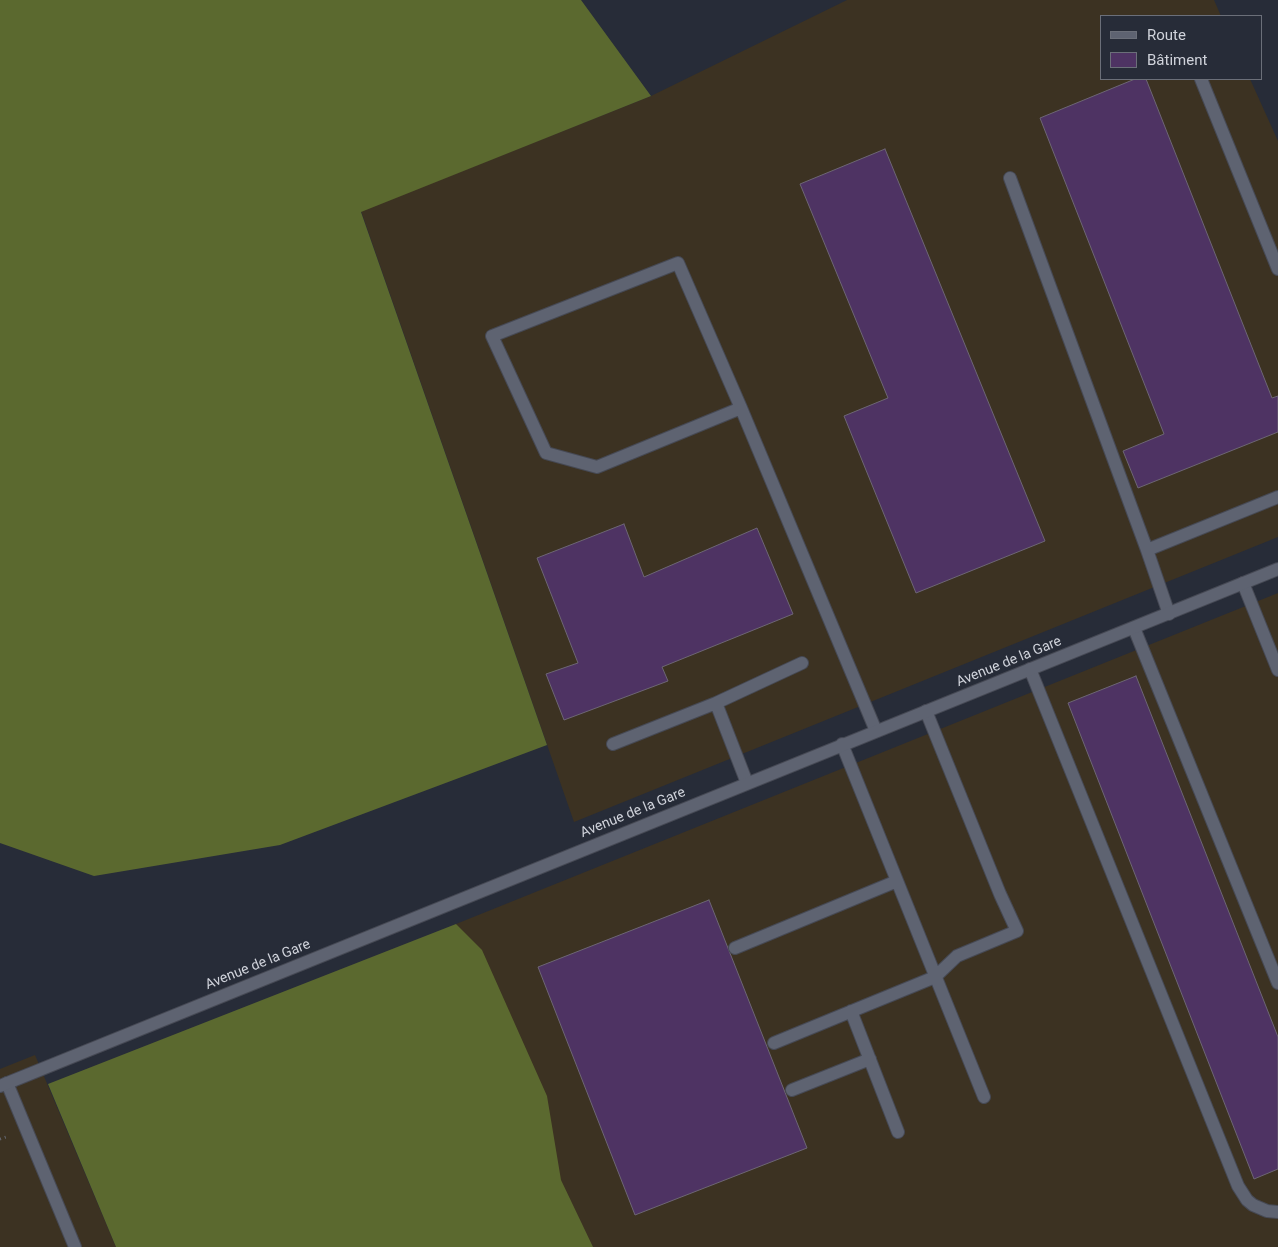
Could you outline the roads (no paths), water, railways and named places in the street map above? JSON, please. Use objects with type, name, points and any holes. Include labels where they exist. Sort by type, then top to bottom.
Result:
[{"type":"street","points":[[1201,80],[1278,269]]},
{"type":"street","points":[[1010,178],[1169,614]]},
{"type":"street","points":[[740,408],[596,467],[546,453],[492,336],[678,263],[740,408],[876,731]]},
{"type":"street","points":[[1146,550],[1278,498]]},
{"type":"street","name":"Avenue de la Gare","points":[[4,1084],[1278,569]]},
{"type":"street","points":[[1243,583],[1278,670]]},
{"type":"street","points":[[1134,628],[1278,983]]},
{"type":"street","points":[[613,744],[716,703],[802,663]]},
{"type":"street","points":[[1030,669],[1238,1186],[1247,1200],[1253,1205],[1267,1211],[1278,1212]]},
{"type":"street","points":[[716,703],[747,783]]},
{"type":"street","points":[[774,1043],[935,977],[957,956],[1017,931],[1000,894],[926,711]]},
{"type":"street","points":[[842,744],[984,1097]]},
{"type":"street","points":[[735,948],[897,881]]},
{"type":"street","points":[[851,1011],[898,1132]]},
{"type":"street","points":[[792,1090],[870,1059]]},
{"type":"street","points":[[4,1084],[75,1247]]}]
